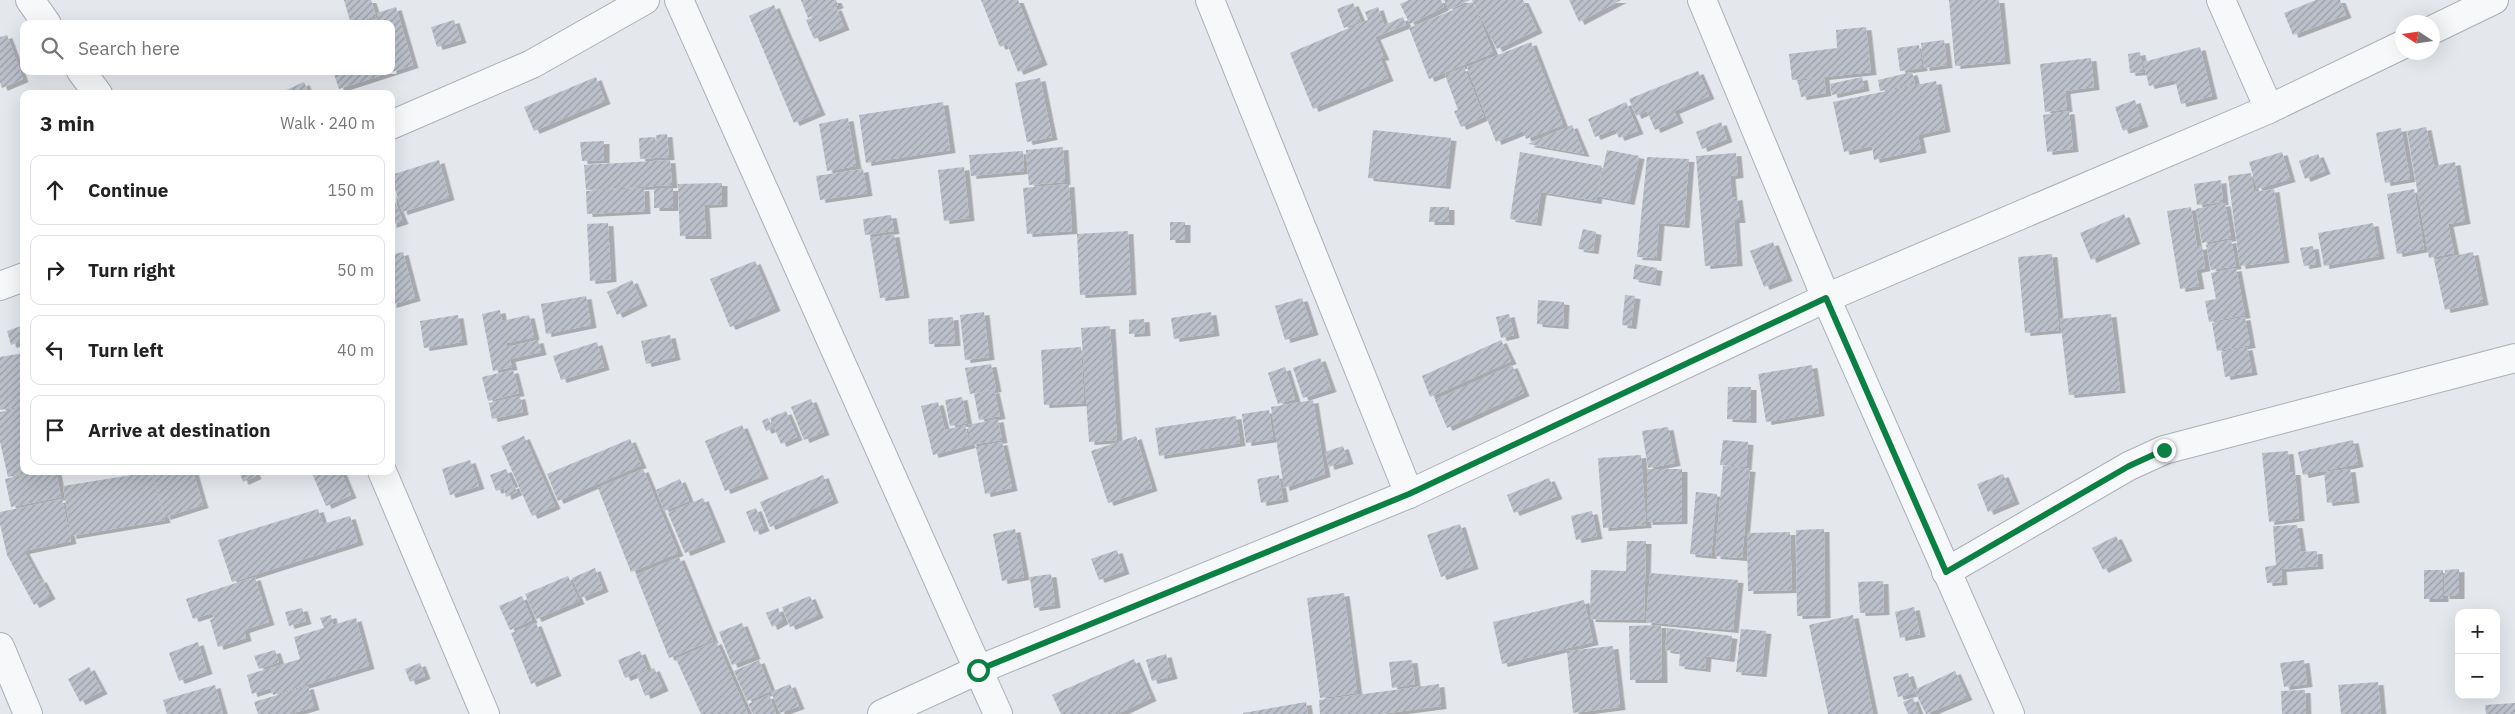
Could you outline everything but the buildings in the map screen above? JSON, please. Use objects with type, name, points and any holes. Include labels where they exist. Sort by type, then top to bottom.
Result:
[{"type":"street","points":[[30,0],[44,20]]},
{"type":"street","points":[[395,123],[532,64],[645,0]]},
{"type":"street","points":[[679,0],[998,714]]},
{"type":"street","points":[[1210,0],[1409,494]]},
{"type":"street","points":[[1702,0],[1826,298],[2010,714]]},
{"type":"street","points":[[2221,0],[2269,109]]},
{"type":"street","points":[[2440,26],[2494,0]]},
{"type":"street","points":[[882,714],[978,670],[1409,494],[1826,298],[2269,109],[2395,47]]},
{"type":"street","points":[[85,75],[95,90]]},
{"type":"street","points":[[0,286],[20,278]]},
{"type":"street","points":[[1946,572],[2129,466],[2164,450],[2515,358]]},
{"type":"street","points":[[384,475],[486,714]]},
{"type":"street","points":[[0,647],[28,714]]},
{"type":"route","points":[[978,670],[1409,494],[1826,298],[1946,572],[2129,466],[2164,450]]}]
